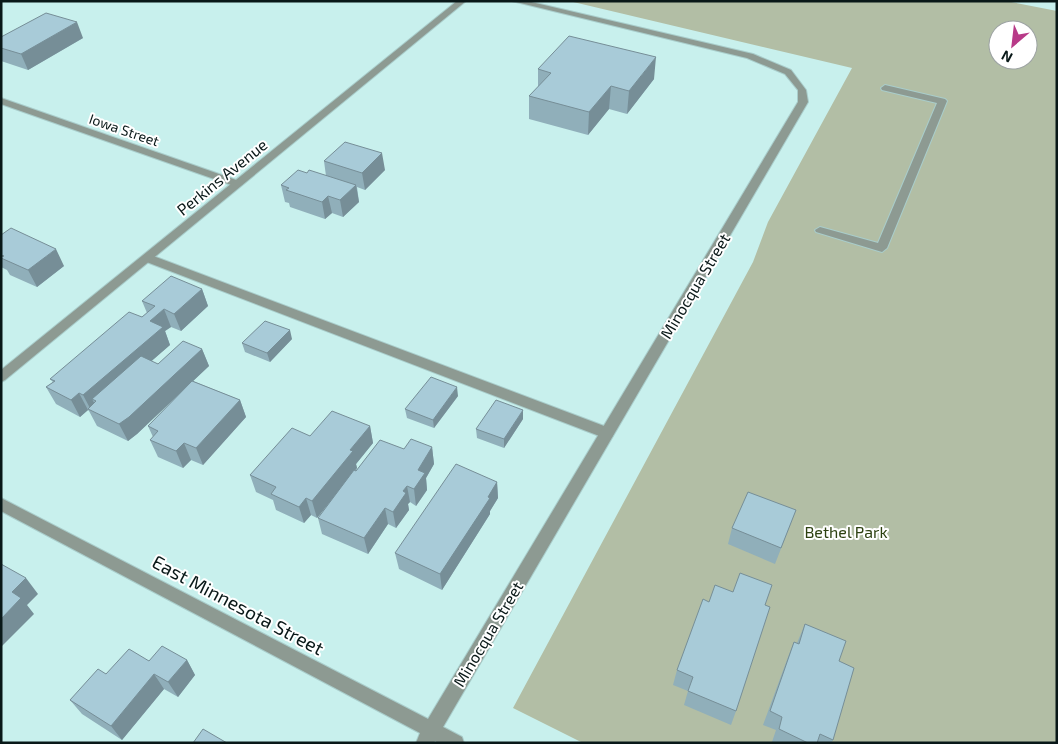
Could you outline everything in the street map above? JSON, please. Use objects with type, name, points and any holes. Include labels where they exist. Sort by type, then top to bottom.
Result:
[{"type":"street","name":"Perkins Avenue","points":[[1,377],[462,1]]},
{"type":"street","name":"Minocqua Street","points":[[427,736],[801,108],[804,96],[799,84],[788,72],[750,56],[516,1]]},
{"type":"street","points":[[820,230],[882,248],[942,100],[885,88]]},
{"type":"street","name":"Iowa Street","points":[[1,101],[238,184]]},
{"type":"street","points":[[148,258],[608,433]]},
{"type":"street","name":"East Minnesota Street","points":[[1,504],[427,736],[456,743]]},
{"type":"green space","name":"Bethel Park","points":[[569,1],[1006,1],[1057,11],[1057,743],[583,743],[513,708],[753,262],[768,222],[852,68]]},
{"type":"building","points":[[46,13],[77,22],[21,54],[1,48],[1,37]]},
{"type":"building","points":[[569,36],[656,57],[629,91],[611,86],[589,112],[529,96],[551,73],[538,69]]},
{"type":"building","points":[[345,142],[382,153],[362,173],[324,161]]},
{"type":"building","points":[[298,170],[307,173],[309,170],[356,185],[340,200],[328,196],[322,202],[286,190],[289,188],[281,185]]},
{"type":"building","points":[[11,228],[56,249],[28,270],[1,258],[4,256],[1,255],[1,235]]},
{"type":"building","points":[[171,276],[202,289],[174,314],[164,309],[150,321],[163,327],[83,395],[79,393],[71,400],[46,387],[55,381],[50,379],[129,312],[142,317],[155,306],[142,301]]},
{"type":"building","points":[[265,321],[290,330],[267,353],[242,343]]},
{"type":"building","points":[[183,341],[202,349],[129,417],[119,424],[88,409],[96,401],[92,399],[141,356],[158,364]]},
{"type":"building","points":[[431,377],[457,387],[433,420],[405,409]]},
{"type":"building","points":[[192,381],[240,400],[196,448],[184,443],[176,451],[150,440],[158,431],[148,426]]},
{"type":"building","points":[[496,400],[523,410],[504,439],[476,429]]},
{"type":"building","points":[[332,411],[370,426],[350,450],[353,451],[312,501],[306,498],[299,507],[271,494],[276,487],[250,475],[292,428],[310,436]]},
{"type":"building","points":[[411,439],[432,447],[418,470],[425,473],[414,489],[407,486],[403,491],[406,493],[393,512],[385,508],[364,538],[318,518],[354,470],[356,471],[380,440],[404,449]]},
{"type":"building","points":[[456,464],[497,482],[488,497],[490,498],[440,574],[395,553]]},
{"type":"building","points":[[748,492],[796,510],[781,548],[732,528]]},
{"type":"building","points":[[1,564],[26,578],[12,592],[21,598],[1,619]]},
{"type":"building","points":[[740,573],[772,585],[765,605],[770,607],[736,711],[688,691],[693,677],[677,670],[703,599],[709,602],[715,585],[733,592]]},
{"type":"building","points":[[805,624],[846,641],[839,661],[854,668],[833,740],[820,734],[817,743],[808,743],[779,729],[782,717],[770,711],[794,642],[799,644]]},
{"type":"building","points":[[162,646],[187,660],[168,682],[154,674],[111,726],[70,700],[98,669],[106,674],[129,649],[149,661]]},
{"type":"building","points":[[203,729],[227,743],[193,743]]}]
